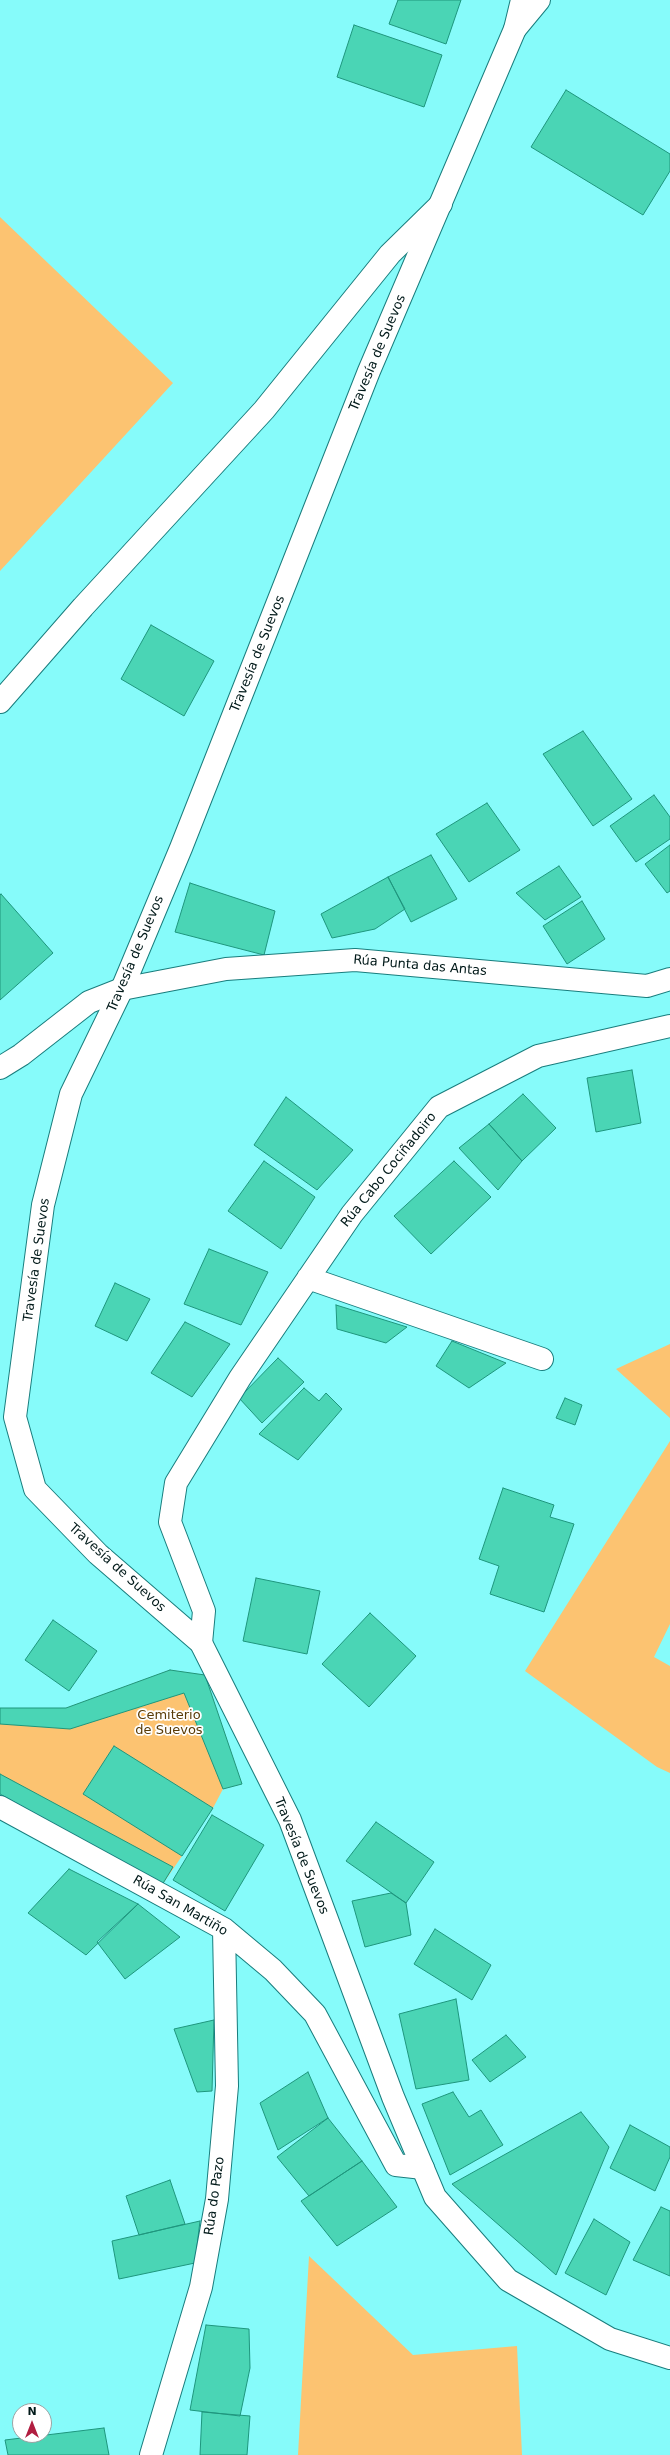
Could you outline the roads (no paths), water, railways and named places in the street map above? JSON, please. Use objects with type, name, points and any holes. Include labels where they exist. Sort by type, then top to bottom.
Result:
[{"type":"street","name":"Travesía de Suevos","points":[[522,0],[515,30],[369,371],[181,848],[122,989],[71,1094],[43,1205],[15,1417],[35,1489],[98,1554],[201,1643],[290,1820],[393,2098],[435,2197],[508,2280],[610,2340],[670,2358]]},
{"type":"street","points":[[515,30],[539,0]]},
{"type":"street","points":[[0,702],[83,607],[264,410],[390,254],[442,203]]},
{"type":"street","name":"Rúa Punta das Antas","points":[[0,1068],[21,1055],[89,1002],[122,989],[226,969],[355,960],[647,986],[670,980]]},
{"type":"street","name":"Rúa Cabo Cociñadoiro","points":[[201,1643],[204,1611],[170,1522],[176,1483],[240,1378],[352,1214],[439,1108],[538,1056],[670,1026]]},
{"type":"street","points":[[308,1278],[542,1359]]},
{"type":"street","name":"Rúa San Martiño","points":[[0,1807],[224,1929],[273,1970],[315,2014],[396,2165],[423,2168]]},
{"type":"street","name":"Rúa do Pazo","points":[[151,2455],[201,2287],[217,2199],[227,2086],[224,1929]]},
{"type":"park label","name":"Cemiterio de Suevos","points":[[169,1724]]}]
